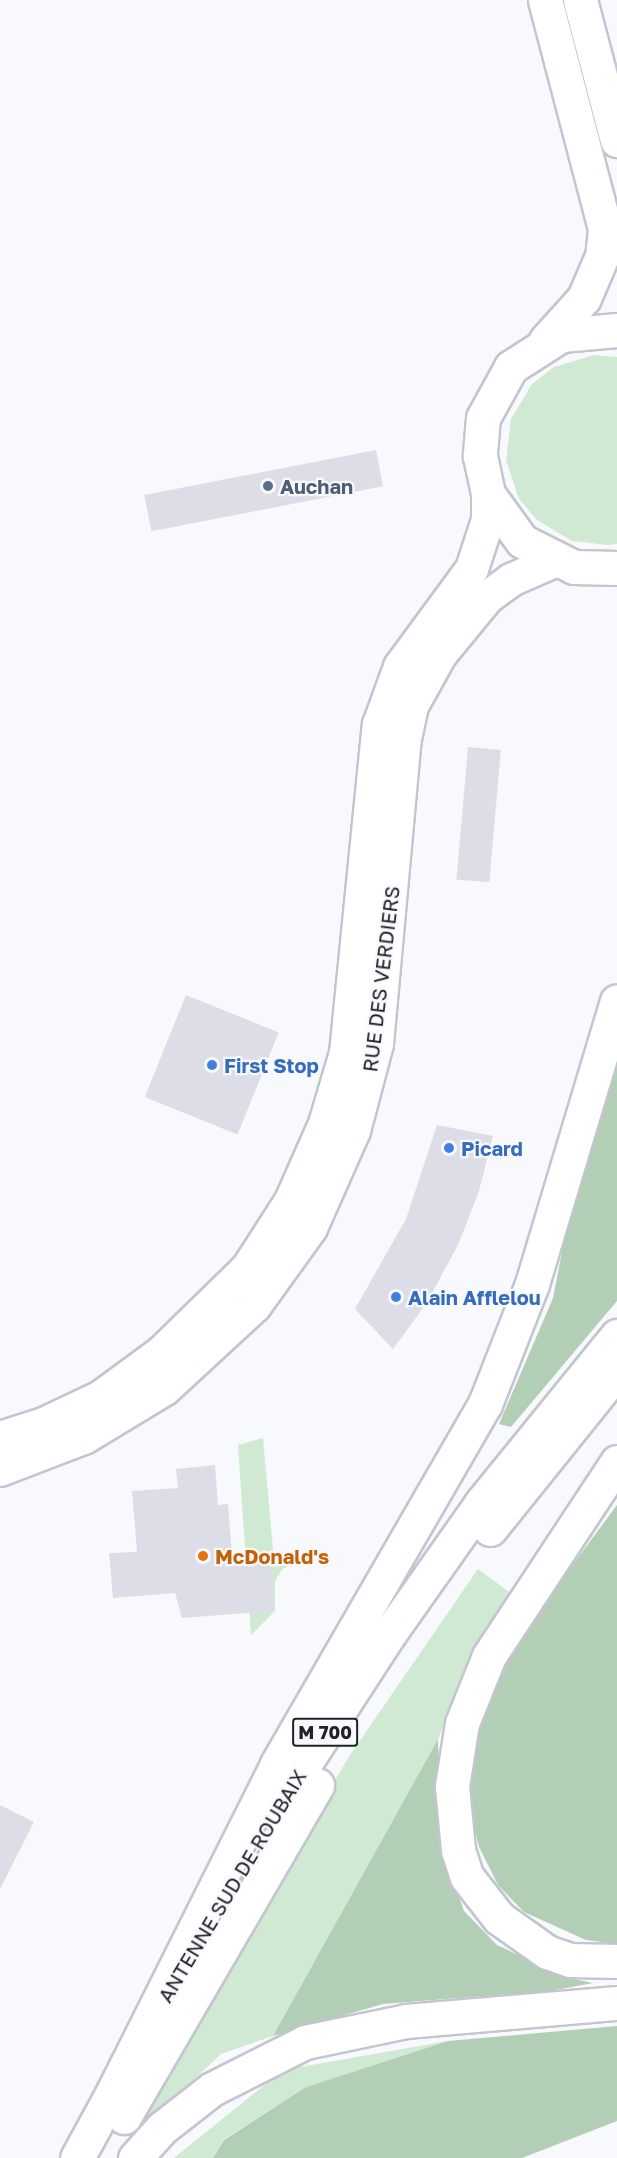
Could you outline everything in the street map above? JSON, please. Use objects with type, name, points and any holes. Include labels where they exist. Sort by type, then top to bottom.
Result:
[{"type":"main road","points":[[546,0],[605,230],[597,271],[584,298],[543,343],[511,367],[487,408],[480,456],[488,494],[515,534],[565,564],[617,590]]},
{"type":"main road","points":[[580,0],[617,140]]},
{"type":"main road","points":[[543,343],[581,330],[617,330]]},
{"type":"main road","points":[[565,564],[617,568]]},
{"type":"main road","points":[[112,2094],[276,1764],[486,1404],[532,1284],[617,1001]]},
{"type":"main road","name":"ANTENNE SUD DE ROUBAIX","points":[[77,2158],[248,1853],[365,1669],[526,1443],[617,1336]]},
{"type":"main road","name":"ANTENNE SUD DE ROUBAIX","points":[[102,2158],[220,1946],[381,1687],[492,1527],[617,1371]]},
{"type":"main road","points":[[617,1462],[489,1656],[462,1723],[452,1786],[458,1850],[467,1876],[499,1918],[547,1952],[570,1960],[617,1961]]},
{"type":"main road","points":[[135,2158],[162,2128],[212,2089],[305,2042],[406,2021],[617,2002]]},
{"type":"street","name":"RUE DES VERDIERS","points":[[0,1438],[44,1424],[101,1397],[161,1353],[249,1268],[296,1193],[325,1124],[346,1053],[379,725],[400,667],[472,569],[488,520],[488,494]]},
{"type":"street","name":"RUE DES VERDIERS","points":[[0,1470],[84,1438],[165,1389],[255,1306],[311,1228],[354,1131],[373,1061],[405,739],[412,706],[441,654],[488,597],[511,580],[565,564]]},
{"type":"green space","points":[[594,355],[617,357],[617,544],[608,545],[572,541],[537,520],[519,499],[506,460],[511,419],[532,384],[554,367]]},
{"type":"green space","points":[[617,1051],[617,1301],[511,1427],[499,1424],[553,1298],[567,1226]]},
{"type":"green space","points":[[263,1438],[274,1560],[294,1558],[295,1563],[282,1569],[275,1582],[275,1611],[251,1635],[238,1445]]},
{"type":"green space","points":[[617,1505],[617,1944],[586,1940],[524,1912],[498,1885],[479,1847],[468,1804],[477,1732],[495,1682],[522,1633]]},
{"type":"green space","points":[[478,1569],[509,1592],[480,1639],[438,1739],[273,2036],[221,2054],[152,2119],[140,2111],[233,1950],[350,1755]]},
{"type":"green space","points":[[438,1739],[441,1846],[464,1911],[497,1945],[565,1977],[593,1983],[550,1991],[383,2004],[273,2036]]},
{"type":"green space","points":[[617,2026],[617,2121],[522,2158],[213,2158],[224,2140],[306,2087],[448,2041]]},
{"type":"green space","points":[[448,2041],[306,2087],[224,2139],[213,2158],[174,2158],[283,2070]]},
{"type":"building","points":[[376,450],[383,486],[151,531],[144,495]]},
{"type":"building","points":[[468,747],[501,750],[489,882],[456,879]]},
{"type":"building","name":"First Stop","points":[[186,995],[279,1032],[238,1134],[145,1097]]},
{"type":"building","points":[[437,1125],[493,1136],[479,1191],[458,1245],[426,1304],[393,1349],[355,1309],[406,1219]]},
{"type":"building","points":[[215,1465],[218,1505],[228,1504],[232,1556],[271,1555],[274,1611],[182,1618],[175,1593],[113,1598],[109,1553],[137,1552],[132,1491],[178,1488],[176,1469]]},
{"type":"building","points":[[0,1805],[34,1822],[0,1889]]},
{"type":"place","name":"Auchan","points":[[268,486]]},
{"type":"place","name":"First Stop","points":[[212,1065]]},
{"type":"place","name":"Picard","points":[[449,1148]]},
{"type":"place","name":"Alain Afflelou","points":[[396,1297]]},
{"type":"place","name":"McDonald's","points":[[203,1556]]}]
